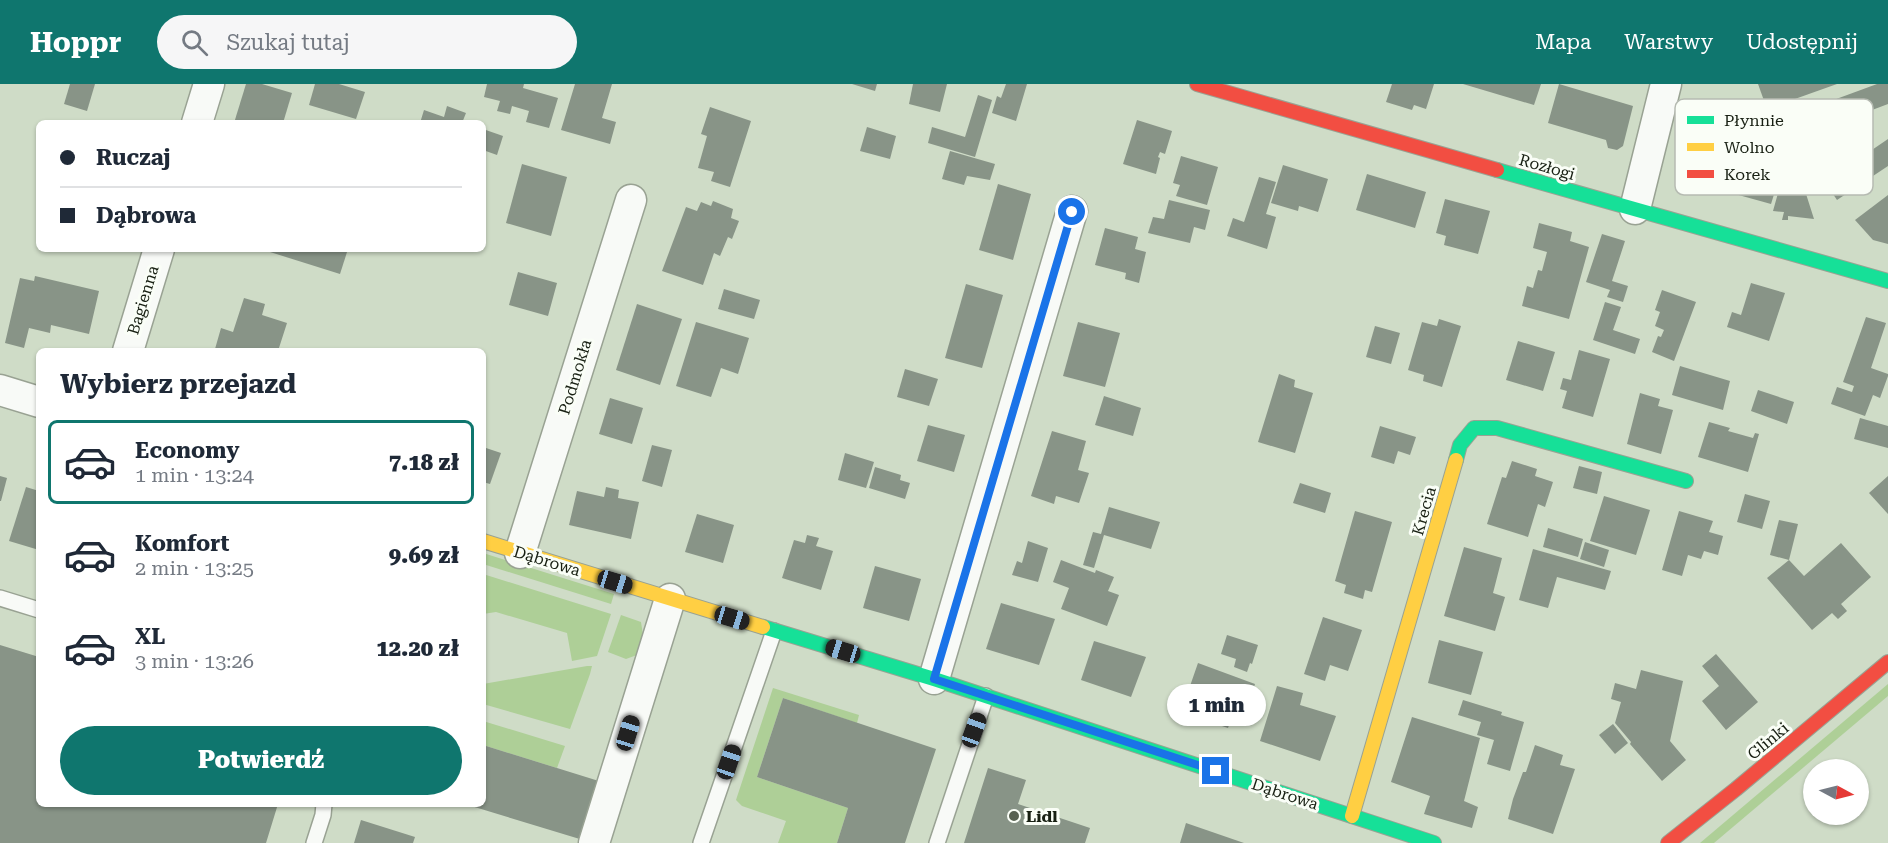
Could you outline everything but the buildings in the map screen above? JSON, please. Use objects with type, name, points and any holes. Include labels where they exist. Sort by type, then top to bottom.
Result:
[{"type":"street","points":[[198,120],[209,84]]},
{"type":"street","name":"Rozłogi","points":[[1197,84],[1888,280]]},
{"type":"street","points":[[1635,209],[1666,84]]},
{"type":"street","name":"Podmokła","points":[[520,553],[631,201]]},
{"type":"street","points":[[934,679],[1072,212]]},
{"type":"street","name":"Bagienna","points":[[129,348],[158,252]]},
{"type":"street","points":[[0,390],[36,401]]},
{"type":"street","name":"Krecia","points":[[1352,816],[1460,445],[1474,428],[1497,428],[1686,481]]},
{"type":"street","name":"Dąbrowa","points":[[486,542],[934,679],[1434,843]]},
{"type":"street","points":[[594,843],[670,599]]},
{"type":"street","name":"Glinki","points":[[1668,843],[1888,662]]},
{"type":"lane","points":[[0,598],[36,609]]},
{"type":"lane","points":[[701,843],[774,631]]},
{"type":"lane","points":[[937,843],[986,696]]},
{"type":"lane","points":[[314,843],[324,807]]},
{"type":"green space","points":[[486,554],[614,594],[611,604],[486,565]]},
{"type":"green space","points":[[486,575],[611,614],[597,656],[572,661],[567,633],[496,612],[486,614]]},
{"type":"green space","points":[[621,615],[641,622],[643,635],[637,655],[626,659],[608,652]]},
{"type":"green space","points":[[592,666],[570,729],[486,705],[486,683]]},
{"type":"green space","points":[[1888,684],[1888,696],[1813,759],[1803,759],[1803,768],[1714,843],[1700,843]]},
{"type":"green space","points":[[773,688],[859,715],[857,723],[783,698],[757,777],[848,808],[837,843],[778,843],[786,821],[742,806],[736,800]]},
{"type":"green space","points":[[486,722],[565,746],[557,768],[486,746]]},
{"type":"traffic: fast","points":[[1497,170],[1888,281]]},
{"type":"traffic: fast","points":[[1456,460],[1460,445],[1474,428],[1497,428],[1686,481]]},
{"type":"traffic: fast","points":[[763,627],[934,679],[1434,843]]},
{"type":"traffic: slow","points":[[1352,816],[1456,460]]},
{"type":"traffic: slow","points":[[486,542],[763,627]]},
{"type":"traffic: jam","points":[[1197,84],[1497,170]]},
{"type":"traffic: jam","points":[[1668,843],[1888,662]]},
{"type":"place","name":"Lidl","points":[[1014,816]]},
{"type":"route","points":[[1072,212],[934,679],[1216,771]]}]
